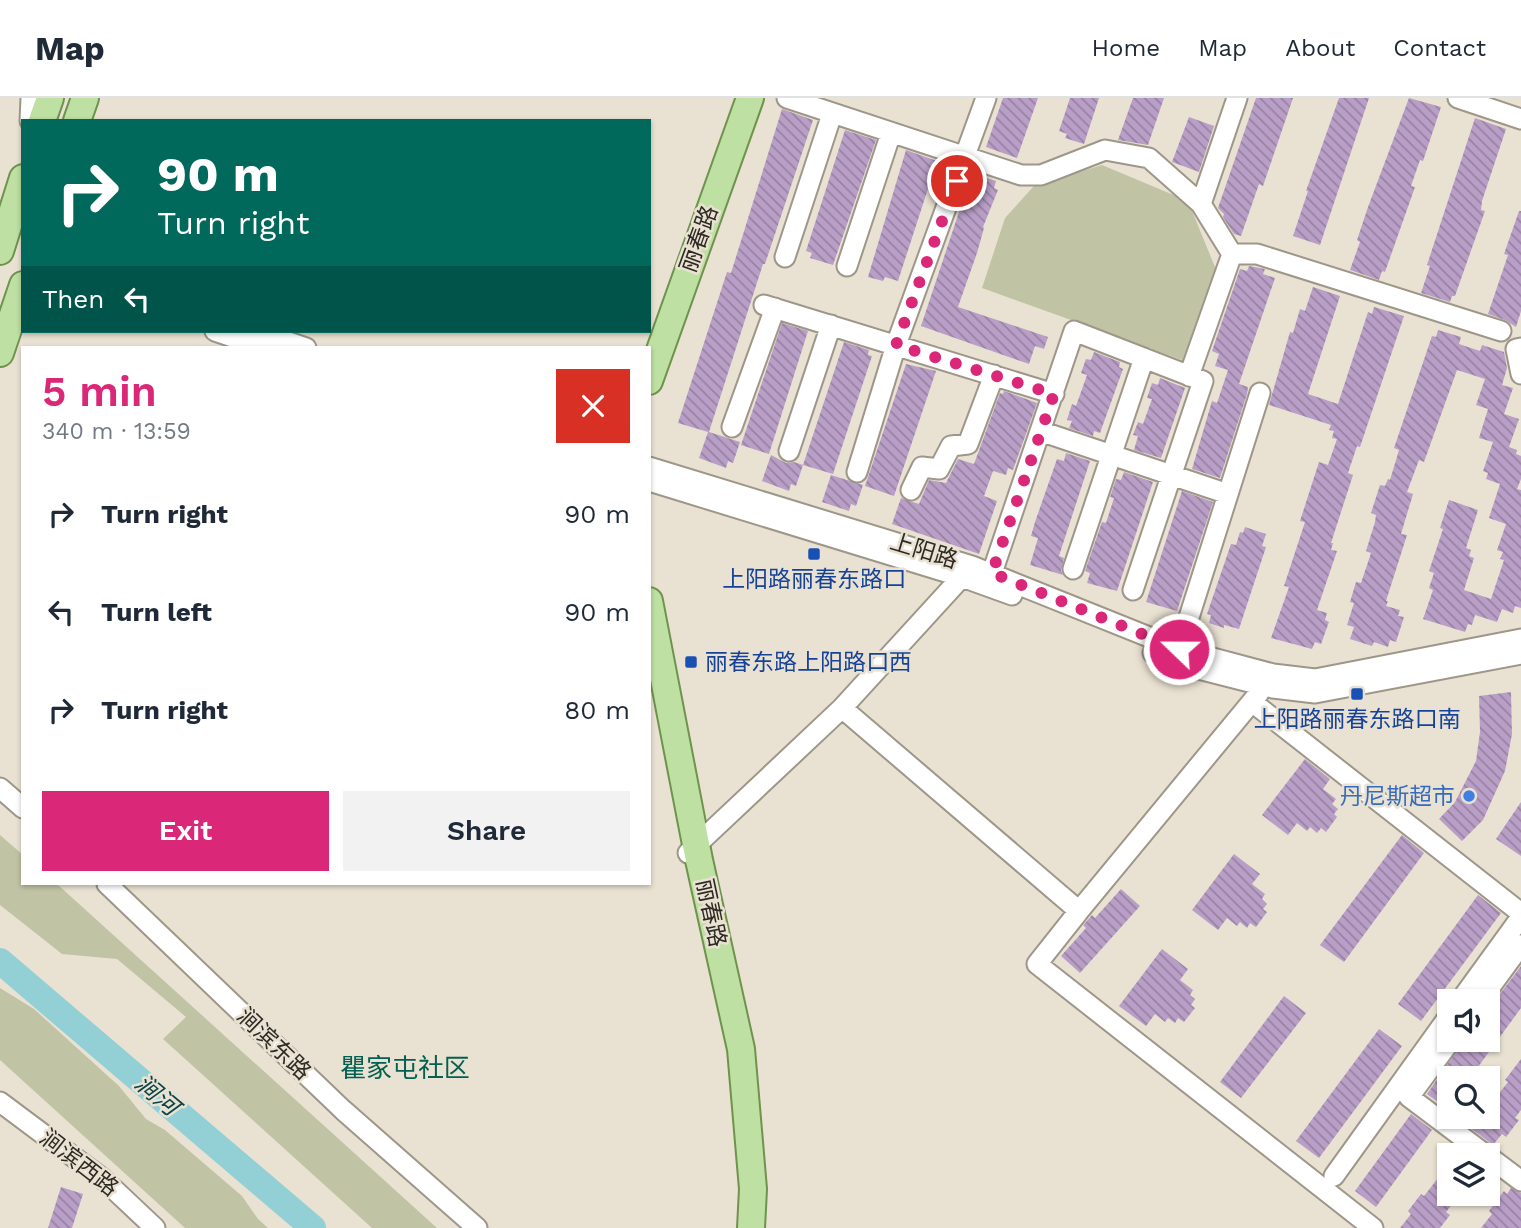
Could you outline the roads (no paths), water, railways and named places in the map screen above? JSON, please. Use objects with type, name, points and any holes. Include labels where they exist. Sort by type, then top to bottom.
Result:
[{"type":"main road","points":[[40,119],[43,98]]},
{"type":"main road","points":[[41,119],[50,98]]},
{"type":"main road","points":[[78,119],[85,98]]},
{"type":"main road","name":"丽春路","points":[[651,331],[734,98]]},
{"type":"main road","name":"丽春路","points":[[651,375],[750,98]]},
{"type":"main road","points":[[0,251],[21,184]]},
{"type":"main road","points":[[0,353],[21,291]]},
{"type":"main road","name":"丽春路","points":[[651,613],[726,1045],[738,1185],[737,1228]]},
{"type":"main road","name":"丽春路","points":[[651,680],[741,1049],[753,1189],[751,1228]]},
{"type":"street","points":[[30,119],[32,98]]},
{"type":"street","points":[[86,119],[96,98]]},
{"type":"street","points":[[787,98],[1021,175],[1041,175],[1105,150],[1149,158],[1201,204],[1232,254]]},
{"type":"street","points":[[857,472],[896,345],[986,98]]},
{"type":"street","points":[[1201,204],[1237,98]]},
{"type":"street","points":[[1458,98],[1521,119]]},
{"type":"street","points":[[785,257],[832,114]]},
{"type":"street","points":[[847,266],[891,133]]},
{"type":"street","points":[[1232,254],[1257,254],[1501,331]]},
{"type":"street","points":[[1189,376],[1232,254]]},
{"type":"street","points":[[732,427],[769,306],[1054,394]]},
{"type":"street","points":[[789,451],[831,325]]},
{"type":"street","points":[[992,573],[1074,331],[1203,381],[1133,590]]},
{"type":"street","points":[[221,333],[259,346]]},
{"type":"street","points":[[262,333],[300,346]]},
{"type":"street","points":[[1521,348],[1516,349],[1521,374]]},
{"type":"street","points":[[1073,569],[1143,358]]},
{"type":"street","points":[[911,490],[922,467],[939,468],[951,446],[968,443],[994,375]]},
{"type":"street","points":[[1179,649],[1260,393]]},
{"type":"street","points":[[1040,431],[1228,494]]},
{"type":"street","name":"上阳路","points":[[651,468],[967,572],[992,587],[1179,664],[1269,680],[1315,679],[1521,639]]},
{"type":"street","name":"上阳路","points":[[651,482],[967,572],[992,573],[1179,649],[1315,693],[1521,654]]},
{"type":"street","points":[[691,850],[842,708],[967,572]]},
{"type":"street","points":[[1269,680],[1037,964],[1373,1228]]},
{"type":"street","points":[[1252,702],[1521,915],[1469,989]]},
{"type":"street","points":[[842,708],[1079,911]]},
{"type":"street","points":[[0,788],[21,806]]},
{"type":"street","name":"涧滨东路","points":[[108,885],[343,1110],[477,1228]]},
{"type":"street","points":[[1489,989],[1521,945]]},
{"type":"street","points":[[1334,1176],[1437,1033]]},
{"type":"street","points":[[1442,1052],[1409,1097],[1471,1143]]},
{"type":"street","name":"涧滨西路","points":[[0,1102],[103,1179],[155,1228]]},
{"type":"street","points":[[1500,1165],[1521,1181]]},
{"type":"waterway","name":"涧河","points":[[0,961],[313,1228]]},
{"type":"place","name":"上阳路丽春东路口","points":[[814,554]]},
{"type":"place","name":"丽春东路上阳路口西","points":[[691,662]]},
{"type":"place","name":"上阳路丽春东路口南","points":[[1357,694]]},
{"type":"place","name":"丹尼斯超市","points":[[1469,796]]},
{"type":"district","name":"瞿家屯社区","points":[[405,1068]]}]
